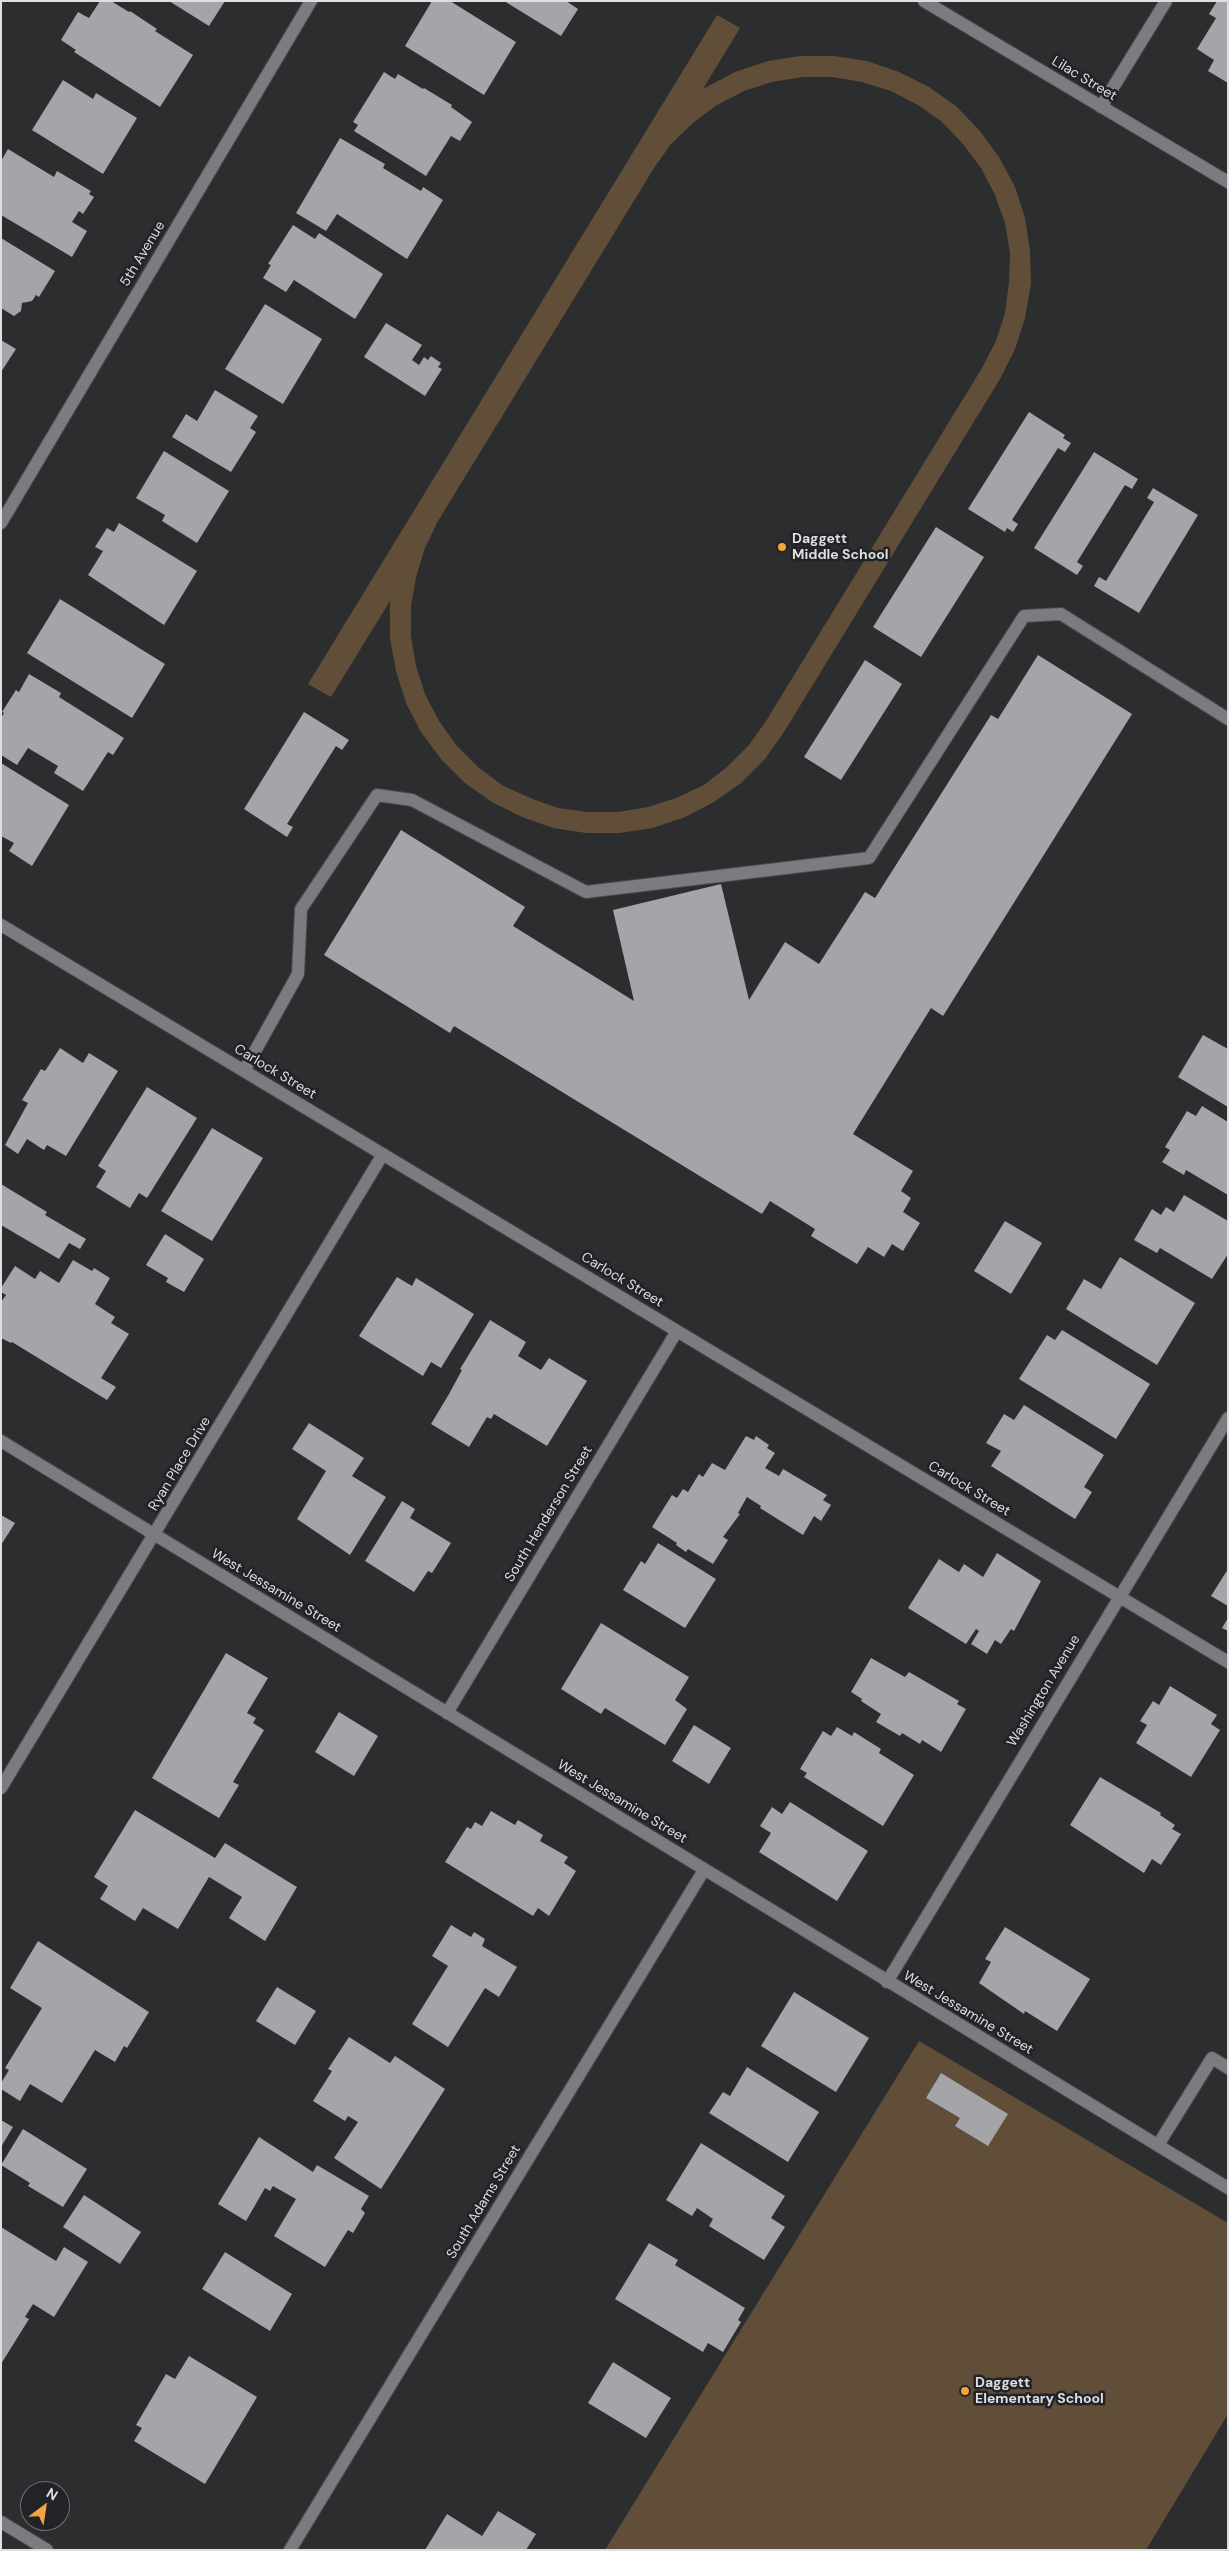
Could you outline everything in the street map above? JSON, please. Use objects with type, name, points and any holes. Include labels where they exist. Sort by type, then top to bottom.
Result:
[{"type":"street","name":"5th Avenue","points":[[1,522],[311,1]]},
{"type":"street","name":"Lilac Street","points":[[924,1],[1228,182]]},
{"type":"street","points":[[1101,107],[1166,1]]},
{"type":"street","points":[[244,1071],[298,974],[301,909],[377,795],[412,800],[586,892],[869,858],[1024,616],[1061,614],[1228,719]]},
{"type":"street","name":"Carlock Street","points":[[1,925],[1228,1662]]},
{"type":"street","name":"Ryan Place Drive","points":[[1,1788],[383,1154]]},
{"type":"street","name":"South Henderson Street","points":[[447,1713],[677,1331]]},
{"type":"street","name":"Washington Avenue","points":[[887,1982],[1118,1596],[1228,1418]]},
{"type":"street","name":"West Jessamine Street","points":[[1,1441],[1228,2188]]},
{"type":"street","name":"South Adams Street","points":[[290,2550],[704,1870]]},
{"type":"street","points":[[1158,2146],[1212,2058],[1228,2068]]},
{"type":"street","points":[[1,2522],[47,2550]]},
{"type":"shaded area","points":[[717,15],[740,28],[703,89],[735,72],[768,61],[800,56],[834,56],[867,61],[899,72],[929,87],[956,106],[979,130],[999,157],[1015,187],[1025,218],[1030,251],[1031,284],[1025,318],[1015,349],[1000,379],[784,732],[765,759],[741,783],[714,802],[685,817],[653,828],[620,833],[586,833],[553,828],[522,817],[492,802],[465,783],[441,759],[421,732],[406,703],[396,671],[390,638],[390,601],[331,697],[308,684]],"holes":[[[803,77],[832,77],[862,82],[891,91],[918,105],[942,122],[963,144],[981,168],[995,195],[1005,223],[1010,253],[1005,313],[996,341],[982,368],[766,721],[749,745],[727,767],[704,785],[676,798],[648,807],[618,812],[588,812],[558,808],[530,798],[502,785],[478,767],[457,746],[439,721],[425,694],[416,666],[411,636],[411,606],[416,577],[425,548],[438,521],[654,168],[671,144],[693,123],[717,105],[744,91],[772,82]]]},
{"type":"shaded area","name":"Daggett Elementary School","points":[[919,2041],[1228,2223],[1228,2414],[1146,2550],[605,2550]]},
{"type":"building","points":[[100,1],[111,1],[130,11],[157,29],[155,31],[193,55],[160,107],[74,52],[76,50],[61,40],[78,12],[89,18]]},
{"type":"building","points":[[169,1],[225,1],[209,26]]},
{"type":"building","points":[[432,1],[450,1],[516,42],[484,95],[405,46]]},
{"type":"building","points":[[504,1],[566,1],[578,9],[561,36]]},
{"type":"building","points":[[1217,1],[1228,1],[1228,83],[1208,71],[1214,60],[1197,49],[1216,18],[1209,14]]},
{"type":"building","points":[[384,72],[395,79],[398,74],[424,88],[452,105],[451,107],[472,122],[460,141],[451,136],[426,176],[354,131],[358,125],[353,122]]},
{"type":"building","points":[[63,80],[93,99],[96,93],[137,118],[103,174],[32,130]]},
{"type":"building","points":[[340,138],[385,164],[383,168],[421,191],[423,187],[443,200],[407,259],[337,214],[326,231],[296,213]]},
{"type":"building","points":[[8,149],[54,177],[57,171],[91,191],[89,194],[94,197],[83,214],[79,211],[72,222],[87,231],[72,257],[1,215],[1,161]]},
{"type":"building","points":[[293,225],[315,239],[319,233],[383,274],[355,319],[294,280],[286,292],[263,278],[271,265],[268,264]]},
{"type":"building","points":[[1,238],[55,271],[39,297],[36,295],[32,301],[22,303],[21,311],[14,316],[1,308]]},
{"type":"building","points":[[265,304],[322,339],[283,404],[225,369]]},
{"type":"building","points":[[386,323],[422,345],[412,360],[419,365],[424,357],[428,360],[431,356],[441,363],[438,367],[442,369],[425,396],[364,357]]},
{"type":"building","points":[[1,340],[16,349],[1,372]]},
{"type":"building","points":[[215,390],[258,416],[250,428],[256,432],[231,472],[172,437],[186,414],[197,421]]},
{"type":"building","points":[[1029,412],[1065,435],[1063,438],[1071,443],[1065,452],[1058,448],[1012,520],[1018,524],[1013,532],[1007,528],[1005,532],[968,509]]},
{"type":"building","points":[[164,451],[229,491],[197,543],[162,521],[165,515],[136,498]]},
{"type":"building","points":[[1094,452],[1138,479],[1132,489],[1125,485],[1077,562],[1083,566],[1077,575],[1034,548]]},
{"type":"building","points":[[1153,488],[1198,515],[1139,613],[1094,586],[1099,577],[1106,581],[1154,502],[1147,498]]},
{"type":"building","points":[[119,523],[197,571],[164,625],[88,575],[103,551],[95,547],[107,528],[114,532]]},
{"type":"building","points":[[936,527],[984,557],[921,657],[873,627]]},
{"type":"building","points":[[60,599],[165,664],[132,718],[27,653]]},
{"type":"building","points":[[1038,655],[1132,714],[943,1016],[931,1008],[853,1134],[913,1171],[901,1191],[911,1198],[903,1212],[920,1223],[903,1251],[892,1244],[884,1257],[868,1247],[857,1264],[811,1236],[815,1229],[770,1201],[762,1214],[454,1026],[450,1033],[324,955],[401,830],[525,907],[513,926],[634,1001],[613,910],[721,884],[749,1000],[785,942],[819,964],[865,892],[875,898],[991,715],[998,719]]},
{"type":"building","points":[[865,660],[902,684],[841,780],[804,757]]},
{"type":"building","points":[[29,674],[61,693],[59,697],[124,738],[113,755],[108,752],[83,791],[54,773],[58,766],[28,748],[17,765],[1,755],[1,718],[4,713],[2,712],[16,690],[19,692]]},
{"type":"building","points":[[304,712],[349,740],[342,750],[336,746],[287,824],[293,827],[287,837],[244,809]]},
{"type":"building","points":[[1,763],[69,805],[32,866],[9,851],[14,843],[1,836]]},
{"type":"building","points":[[1203,1035],[1228,1049],[1228,1107],[1178,1077]]},
{"type":"building","points":[[60,1048],[83,1063],[89,1053],[118,1071],[66,1156],[47,1145],[44,1150],[27,1139],[18,1154],[5,1145],[28,1103],[22,1100],[41,1069],[45,1071]]},
{"type":"building","points":[[147,1087],[197,1118],[147,1198],[139,1193],[130,1208],[96,1187],[106,1171],[98,1166]]},
{"type":"building","points":[[1202,1106],[1228,1122],[1228,1195],[1186,1170],[1184,1175],[1162,1162],[1170,1150],[1165,1147],[1187,1111],[1196,1116]]},
{"type":"building","points":[[212,1128],[263,1158],[212,1241],[161,1211]]},
{"type":"building","points":[[1,1184],[47,1212],[45,1215],[86,1239],[80,1249],[69,1243],[59,1259],[1,1225]]},
{"type":"building","points":[[1184,1195],[1228,1221],[1228,1254],[1212,1279],[1160,1248],[1157,1253],[1134,1240],[1152,1209],[1161,1215],[1166,1207],[1174,1212]]},
{"type":"building","points":[[1005,1221],[1042,1243],[1011,1294],[974,1271]]},
{"type":"building","points":[[165,1234],[204,1259],[184,1292],[166,1282],[168,1278],[146,1265]]},
{"type":"building","points":[[1120,1257],[1195,1303],[1157,1365],[1066,1309],[1084,1279],[1101,1289]]},
{"type":"building","points":[[73,1260],[92,1271],[94,1268],[110,1278],[95,1304],[115,1317],[111,1323],[129,1334],[101,1378],[116,1387],[107,1400],[12,1342],[1,1338],[1,1302],[6,1295],[1,1292],[1,1288],[15,1266],[35,1279],[40,1271],[59,1283]]},
{"type":"building","points":[[397,1277],[412,1286],[416,1278],[474,1314],[441,1368],[431,1362],[423,1376],[359,1336]]},
{"type":"building","points":[[490,1320],[526,1342],[518,1356],[541,1370],[549,1358],[587,1381],[547,1446],[494,1414],[491,1419],[487,1417],[469,1447],[431,1424],[462,1370],[460,1369]]},
{"type":"building","points":[[1062,1330],[1150,1384],[1116,1439],[1019,1379],[1047,1335],[1055,1340]]},
{"type":"building","points":[[1024,1405],[1104,1455],[1084,1487],[1092,1492],[1075,1519],[991,1466],[1001,1451],[986,1443],[1004,1414],[1014,1420]]},
{"type":"building","points":[[309,1423],[364,1458],[352,1476],[386,1497],[350,1555],[297,1519],[326,1471],[292,1449]]},
{"type":"building","points":[[746,1436],[754,1440],[756,1436],[769,1445],[767,1448],[775,1453],[765,1468],[779,1476],[783,1469],[827,1495],[823,1500],[831,1505],[821,1521],[814,1516],[803,1535],[760,1508],[761,1506],[747,1497],[738,1513],[740,1514],[723,1537],[728,1540],[713,1564],[688,1549],[686,1552],[676,1545],[677,1543],[652,1527],[672,1495],[677,1498],[683,1489],[688,1492],[699,1474],[703,1477],[712,1463],[725,1470]]},
{"type":"building","points":[[402,1501],[415,1509],[410,1518],[451,1543],[432,1573],[428,1571],[414,1592],[365,1561]]},
{"type":"building","points":[[1,1515],[15,1523],[1,1545]]},
{"type":"building","points":[[658,1543],[716,1579],[685,1628],[623,1590],[641,1561],[645,1564]]},
{"type":"building","points":[[997,1553],[1041,1581],[1014,1631],[1011,1629],[1001,1644],[995,1640],[987,1654],[971,1644],[979,1631],[976,1629],[966,1644],[908,1608],[939,1559],[959,1572],[964,1564],[983,1577]]},
{"type":"building","points":[[1228,1569],[1228,1606],[1211,1596]]},
{"type":"building","points":[[1228,1618],[1228,1631],[1222,1628]]},
{"type":"building","points":[[601,1623],[689,1677],[675,1700],[687,1709],[665,1745],[605,1708],[601,1714],[561,1689]]},
{"type":"building","points":[[226,1653],[268,1678],[247,1713],[256,1718],[253,1723],[264,1730],[233,1782],[239,1785],[219,1818],[152,1778]]},
{"type":"building","points":[[871,1658],[905,1677],[909,1672],[959,1701],[957,1704],[966,1709],[941,1752],[922,1740],[920,1744],[902,1733],[900,1736],[876,1722],[881,1714],[851,1692]]},
{"type":"building","points":[[1170,1686],[1217,1715],[1211,1724],[1220,1730],[1191,1777],[1136,1743],[1147,1725],[1140,1721],[1153,1701],[1159,1705]]},
{"type":"building","points":[[339,1712],[378,1736],[354,1776],[315,1752]]},
{"type":"building","points":[[694,1725],[731,1748],[709,1784],[672,1761]]},
{"type":"building","points":[[837,1727],[852,1736],[854,1732],[881,1749],[879,1753],[914,1775],[883,1826],[804,1777],[807,1773],[800,1769],[823,1731],[831,1736]]},
{"type":"building","points":[[1100,1777],[1161,1813],[1160,1815],[1175,1825],[1172,1829],[1181,1834],[1161,1865],[1152,1859],[1144,1873],[1070,1825]]},
{"type":"building","points":[[790,1802],[868,1851],[837,1901],[759,1852],[771,1833],[760,1826],[772,1807],[782,1814]]},
{"type":"building","points":[[135,1810],[215,1858],[225,1843],[297,1887],[265,1941],[229,1918],[242,1897],[209,1877],[178,1929],[143,1908],[135,1921],[100,1899],[108,1886],[94,1877]]},
{"type":"building","points":[[491,1811],[515,1825],[518,1820],[543,1835],[540,1841],[568,1857],[564,1863],[576,1871],[549,1916],[538,1908],[533,1916],[445,1862],[467,1827],[471,1829],[475,1822],[482,1826]]},
{"type":"building","points":[[451,1925],[471,1937],[474,1932],[485,1939],[482,1946],[517,1967],[499,1997],[485,1988],[448,2047],[412,2024],[448,1966],[432,1956]]},
{"type":"building","points":[[1005,1927],[1090,1979],[1057,2031],[1025,2011],[1024,2014],[979,1983],[991,1962],[985,1959]]},
{"type":"building","points":[[38,1941],[149,2012],[127,2048],[124,2046],[115,2062],[95,2050],[62,2103],[30,2084],[20,2101],[1,2089],[1,2083],[9,2070],[5,2068],[42,2008],[10,1988]]},
{"type":"building","points":[[277,1987],[316,2011],[295,2045],[256,2021]]},
{"type":"building","points":[[794,1992],[869,2038],[836,2092],[761,2046]]},
{"type":"building","points":[[349,2037],[390,2063],[395,2056],[445,2089],[381,2189],[334,2158],[358,2122],[348,2116],[345,2121],[313,2101],[332,2071],[328,2069]]},
{"type":"building","points":[[747,2067],[819,2112],[788,2162],[709,2113],[723,2092],[730,2096]]},
{"type":"building","points":[[941,2073],[1008,2114],[988,2146],[955,2126],[960,2118],[926,2098]]},
{"type":"building","points":[[1,2120],[13,2127],[1,2147]]},
{"type":"building","points":[[23,2129],[87,2169],[63,2207],[28,2186],[30,2183],[1,2165]]},
{"type":"building","points":[[259,2137],[313,2172],[317,2165],[369,2196],[361,2209],[365,2213],[353,2233],[348,2230],[325,2267],[274,2236],[296,2199],[273,2186],[270,2191],[265,2188],[246,2221],[218,2204]]},
{"type":"building","points":[[701,2143],[785,2196],[771,2218],[785,2227],[764,2260],[709,2226],[713,2219],[697,2208],[692,2216],[666,2200]]},
{"type":"building","points":[[84,2195],[141,2232],[120,2264],[63,2227]]},
{"type":"building","points":[[1,2227],[56,2261],[64,2247],[88,2262],[54,2317],[33,2304],[25,2317],[29,2319],[1,2364]]},
{"type":"building","points":[[649,2243],[678,2260],[675,2265],[745,2308],[738,2320],[741,2322],[723,2352],[708,2343],[703,2352],[615,2299]]},
{"type":"building","points":[[225,2252],[292,2294],[270,2331],[202,2289]]},
{"type":"building","points":[[189,2356],[257,2397],[205,2484],[134,2441],[142,2428],[136,2425],[166,2374],[175,2379]]},
{"type":"building","points":[[613,2362],[671,2398],[646,2438],[588,2403]]},
{"type":"building","points":[[498,2511],[536,2534],[526,2550],[425,2550],[447,2514],[482,2536]]},
{"type":"place","name":"Daggett Middle School","points":[[782,547]]},
{"type":"place","name":"Daggett Elementary School","points":[[965,2391]]}]
